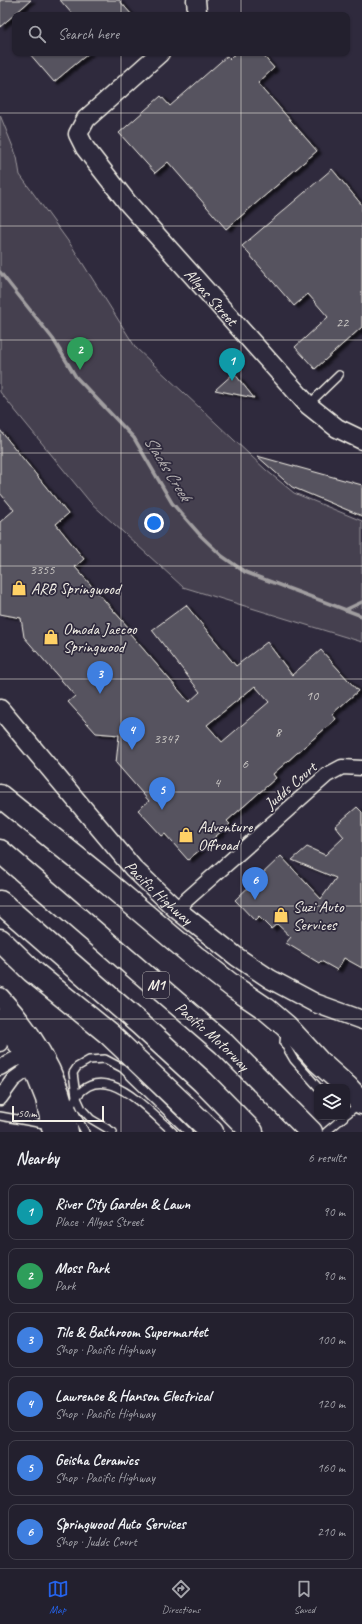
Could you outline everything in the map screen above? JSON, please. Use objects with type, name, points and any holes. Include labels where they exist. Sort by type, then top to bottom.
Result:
[{"type":"highway","points":[[0,796],[104,879],[194,956],[235,988],[266,1009],[286,1026],[354,1099]]},
{"type":"highway","name":"Pacific Motorway","points":[[0,851],[224,1044],[314,1130]]},
{"type":"highway","name":"M1","points":[[0,902],[140,1024],[203,1082],[252,1132]]},
{"type":"highway","points":[[0,940],[32,971],[108,1033],[212,1132]]},
{"type":"street","points":[[196,0],[196,12]]},
{"type":"street","name":"Allgas Street","points":[[157,56],[86,119],[78,134],[85,148],[127,202],[308,405],[337,428],[362,440]]},
{"type":"street","name":"Pacific Highway","points":[[0,709],[133,868],[176,909],[237,958],[283,987],[315,1003],[362,1020]]},
{"type":"street","name":"Judds Court","points":[[176,909],[327,775],[342,767],[362,768]]},
{"type":"street","points":[[0,997],[24,1024],[45,1099],[64,1115]]},
{"type":"street","points":[[0,1018],[33,1058],[64,1115]]},
{"type":"street","points":[[0,1018],[0,1044]]},
{"type":"street","points":[[0,1068],[6,1063],[33,1058]]},
{"type":"street","points":[[0,1098],[33,1058]]},
{"type":"lane","points":[[308,405],[339,375]]},
{"type":"lane","points":[[286,1026],[284,1043],[294,1060],[315,1084]]},
{"type":"lane","points":[[64,1115],[73,1073],[77,1067],[89,1060],[105,1059],[122,1068],[188,1132]]},
{"type":"lane","points":[[64,1115],[85,1088],[97,1083],[112,1084],[127,1092],[173,1132]]},
{"type":"lane","points":[[0,1116],[64,1115],[82,1109],[91,1119],[113,1132]]},
{"type":"lane","points":[[64,1115],[85,1132]]},
{"type":"lane","points":[[335,1120],[335,1125]]},
{"type":"lane","points":[[314,1130],[335,1125],[341,1120]]},
{"type":"shaded area","points":[[0,115],[17,157],[20,175],[73,248],[136,348],[266,470],[294,493],[362,521],[362,642],[183,587],[90,502],[0,392]]},
{"type":"building","points":[[0,0],[31,0],[17,12],[12,12],[12,17],[0,27]]},
{"type":"building","points":[[60,0],[119,0],[129,12],[70,12]]},
{"type":"building","points":[[32,56],[85,56],[54,82]]},
{"type":"building","points":[[227,56],[230,59],[233,56],[264,56],[274,68],[258,83],[317,151],[226,229],[168,162],[155,173],[119,133],[161,96],[170,106]]},
{"type":"building","points":[[332,169],[362,205],[362,327],[315,369],[295,347],[328,317],[308,294],[294,306],[242,246]]},
{"type":"building","points":[[234,373],[254,398],[215,390]]},
{"type":"building","points":[[0,430],[68,514],[56,524],[84,559],[75,567],[128,627],[126,629],[189,702],[200,692],[152,630],[186,605],[236,666],[267,642],[292,675],[321,650],[358,691],[332,714],[336,719],[273,774],[276,778],[227,821],[230,824],[188,860],[165,834],[162,836],[138,810],[149,801],[116,763],[119,735],[96,733],[68,702],[75,696],[24,637],[21,618],[0,614],[0,522],[14,510],[0,493]],"holes":[[[255,686],[269,702],[222,742],[207,725]]]},
{"type":"building","points":[[257,456],[362,485],[362,516],[292,487]]},
{"type":"building","points":[[357,807],[362,812],[362,968],[344,958],[337,970],[321,961],[319,963],[286,943],[291,937],[277,924],[271,929],[259,917],[255,921],[235,900],[281,856],[321,899],[336,878],[292,860],[307,847],[325,855],[344,837],[335,826]]},
{"type":"waterway","name":"Slacks Creek","points":[[0,272],[53,339],[76,377],[134,438],[172,503],[201,536],[222,556],[245,572],[362,616]]},
{"type":"waterway","points":[[345,610],[362,602]]},
{"type":"place","name":"Moss Park","points":[[80,370]]},
{"type":"place","name":"River City Garden & Lawn","points":[[232,381]]},
{"type":"place","name":"ARB Springwood","points":[[19,588]]},
{"type":"place","name":"Omoda Jaecoo Springwood","points":[[51,637]]},
{"type":"place","name":"Tile & Bathroom Supermarket","points":[[100,694]]},
{"type":"place","name":"Lawrence & Hanson Electrical","points":[[132,750]]},
{"type":"place","name":"Geisha Ceramics","points":[[162,810]]},
{"type":"place","name":"Adventure Offroad","points":[[186,835]]},
{"type":"place","name":"Springwood Auto Services","points":[[255,900]]},
{"type":"place","name":"Suzi Auto Services","points":[[281,915]]}]
